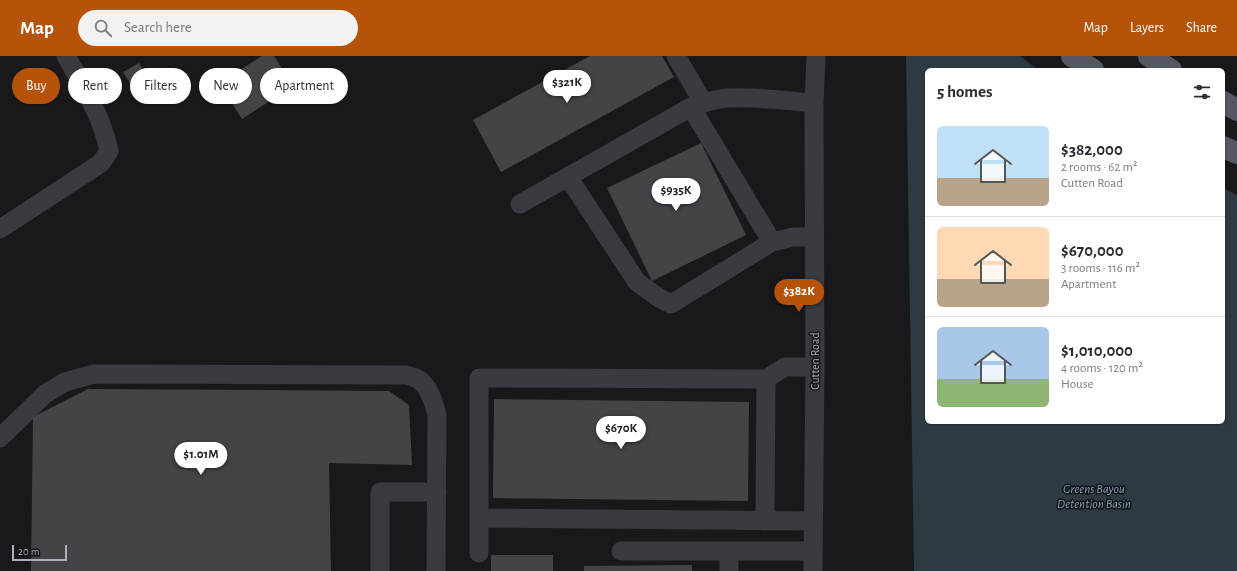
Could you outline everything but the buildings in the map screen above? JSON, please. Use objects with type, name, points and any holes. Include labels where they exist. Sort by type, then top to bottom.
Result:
[{"type":"main road","points":[[1072,56],[1090,68]]},
{"type":"main road","points":[[1149,56],[1168,68]]},
{"type":"main road","points":[[1225,103],[1237,110]]},
{"type":"main road","points":[[1225,147],[1237,154]]},
{"type":"street","points":[[0,229],[101,163],[109,151],[105,134],[96,111],[66,56]]},
{"type":"street","points":[[676,56],[697,104],[772,242]]},
{"type":"street","name":"Cutten Road","points":[[813,571],[812,521],[815,367],[814,103],[816,56]]},
{"type":"street","points":[[520,204],[697,104],[726,98],[814,103]]},
{"type":"street","points":[[568,177],[637,282],[659,298],[672,304],[772,242],[793,237],[814,237]]},
{"type":"street","points":[[480,553],[479,378],[766,379],[785,367],[815,367]]},
{"type":"street","points":[[0,438],[45,394],[65,382],[94,374],[406,375],[417,378],[424,385],[433,400],[437,415],[436,571]]},
{"type":"street","points":[[765,521],[766,379]]},
{"type":"street","points":[[380,571],[380,492],[437,492]]},
{"type":"street","points":[[480,518],[812,521]]},
{"type":"street","points":[[620,551],[812,551]]},
{"type":"street","points":[[729,551],[729,571]]},
{"type":"water","name":"Greens Bayou Detention Basin","points":[[906,56],[1020,56],[1035,68],[925,68],[925,424],[1225,424],[1225,189],[1237,195],[1237,571],[914,571]]}]
